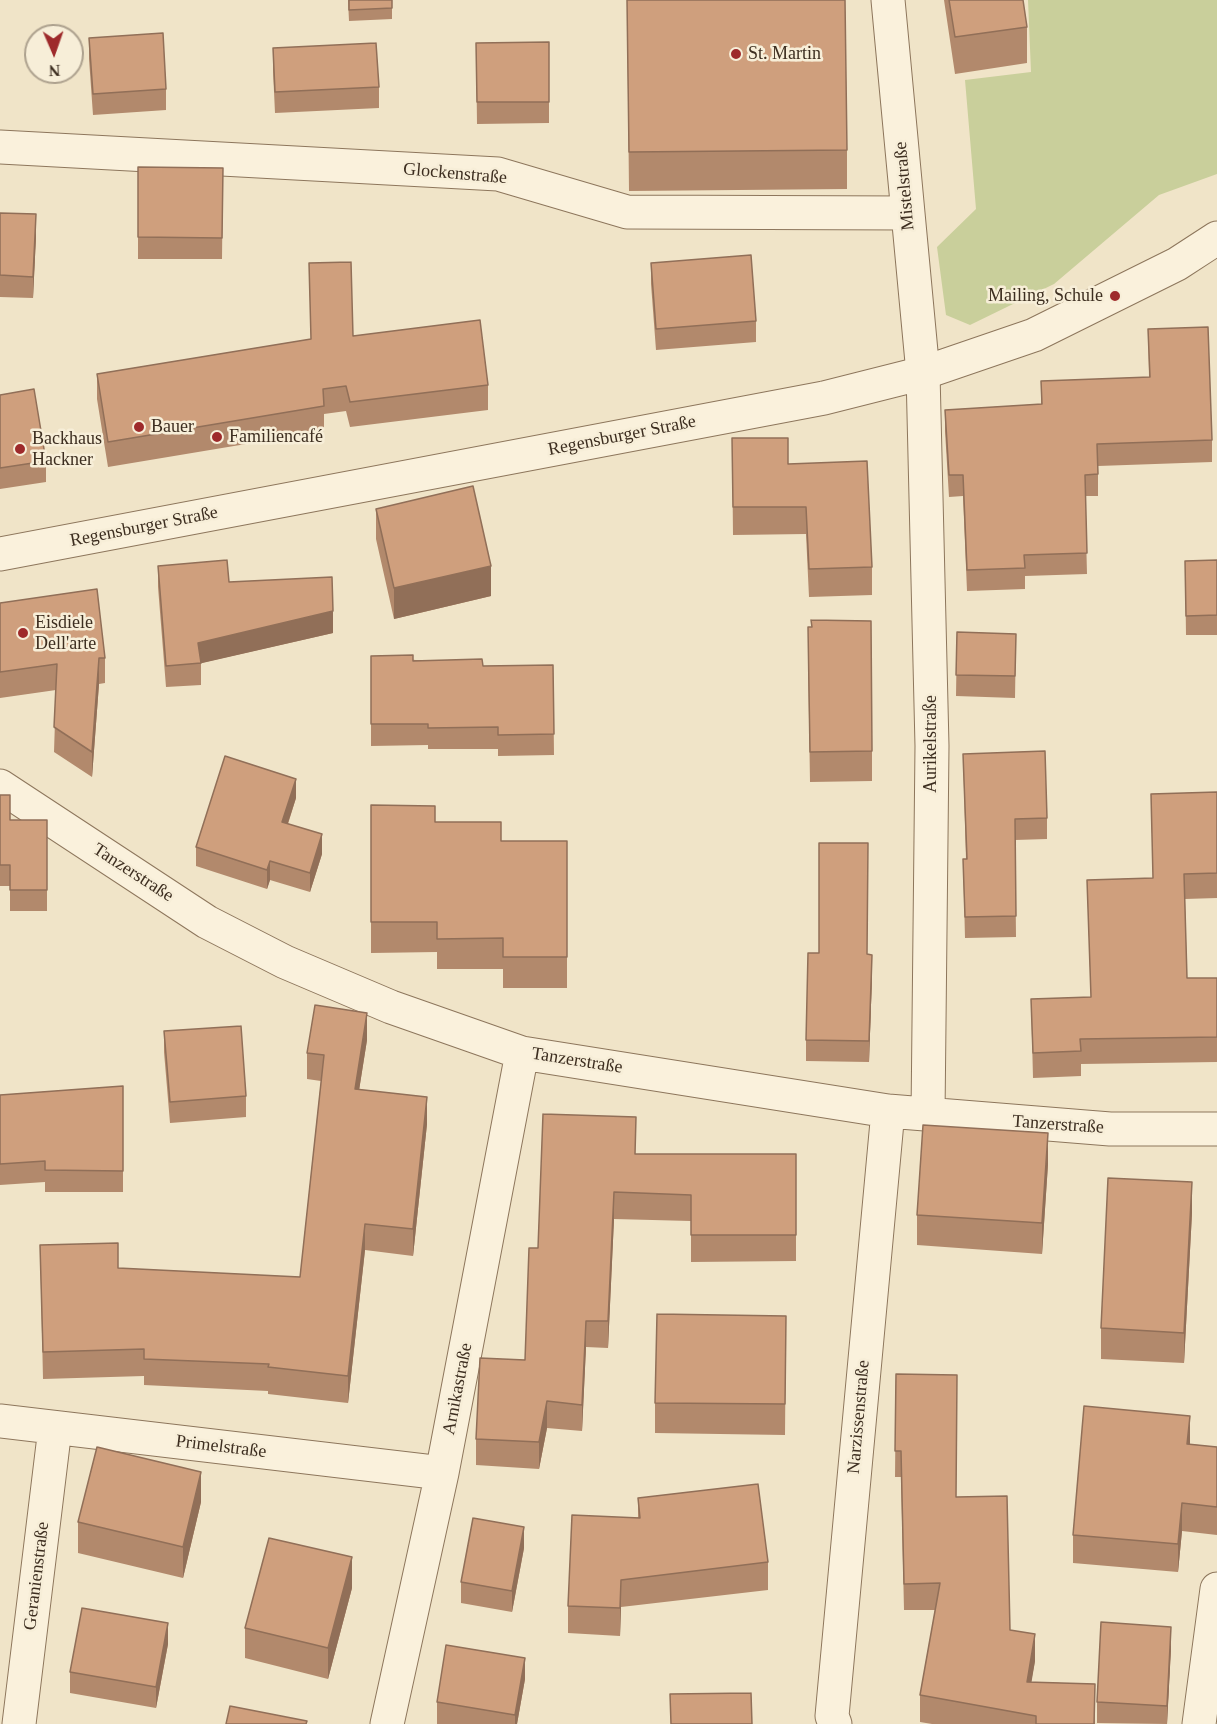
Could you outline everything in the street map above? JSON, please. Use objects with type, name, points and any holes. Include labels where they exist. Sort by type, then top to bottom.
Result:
[{"type":"street","name":"Mistelstraße","points":[[888,0],[923,372]]},
{"type":"street","name":"Glockenstraße","points":[[0,147],[498,174],[627,212],[907,213]]},
{"type":"street","name":"Regensburger Straße","points":[[0,554],[824,398],[923,372],[1034,335],[1177,264],[1217,238]]},
{"type":"street","name":"Aurikelstraße","points":[[923,372],[932,746],[928,1114]]},
{"type":"street","name":"Tanzerstraße","points":[[0,786],[207,922],[285,962],[391,1007],[522,1053],[888,1110],[1110,1129],[1217,1129]]},
{"type":"street","name":"Arnikastraße","points":[[387,1724],[442,1473],[522,1053]]},
{"type":"street","name":"Narzissenstraße","points":[[835,1724],[832,1716],[838,1644],[888,1110]]},
{"type":"street","name":"Primelstraße","points":[[0,1421],[442,1473]]},
{"type":"street","name":"Geranienstraße","points":[[19,1724],[55,1428]]},
{"type":"street","points":[[1200,1724],[1217,1589]]},
{"type":"green space","points":[[1028,0],[1217,0],[1217,174],[1159,195],[1054,284],[970,325],[946,315],[937,247],[976,209],[965,80],[1031,72]]},
{"type":"building","points":[[349,0],[392,0],[392,8],[349,10]]},
{"type":"building","name":"St. Martin","points":[[627,0],[845,0],[847,150],[629,152]]},
{"type":"building","points":[[949,0],[1023,0],[1027,27],[955,37]]},
{"type":"building","points":[[163,33],[166,89],[93,94],[89,38]]},
{"type":"building","points":[[549,42],[549,102],[477,102],[476,43]]},
{"type":"building","points":[[376,43],[379,87],[275,92],[273,48]]},
{"type":"building","points":[[138,167],[223,168],[222,238],[138,237]]},
{"type":"building","points":[[0,213],[36,214],[33,277],[0,275]]},
{"type":"building","points":[[751,255],[756,321],[656,329],[651,263]]},
{"type":"building","points":[[351,262],[353,336],[480,320],[488,385],[350,402],[346,386],[323,389],[324,406],[108,442],[97,374],[311,339],[309,263]]},
{"type":"building","points":[[1208,327],[1212,440],[1097,444],[1098,474],[1085,475],[1087,553],[1024,555],[1025,568],[967,570],[963,475],[949,475],[945,410],[1042,404],[1041,381],[1150,377],[1148,329]]},
{"type":"building","name":"Backhaus Hackner","points":[[34,389],[46,461],[0,468],[0,395]]},
{"type":"building","points":[[732,438],[788,438],[788,464],[867,461],[872,567],[809,569],[806,507],[733,507]]},
{"type":"building","points":[[473,486],[491,566],[394,588],[376,509]]},
{"type":"building","points":[[227,560],[229,582],[332,577],[333,611],[198,643],[201,663],[166,666],[158,566]]},
{"type":"building","points":[[1217,560],[1217,615],[1186,616],[1185,561]]},
{"type":"building","points":[[97,589],[105,658],[99,658],[92,752],[54,727],[57,664],[0,672],[0,603]]},
{"type":"building","points":[[811,620],[871,621],[872,751],[810,752],[808,627],[812,627]]},
{"type":"building","points":[[957,632],[1016,634],[1015,676],[956,675]]},
{"type":"building","points":[[413,655],[413,661],[482,659],[483,666],[553,665],[554,734],[498,735],[498,727],[428,728],[428,724],[371,724],[371,656]]},
{"type":"building","points":[[1045,751],[1047,818],[1015,819],[1016,916],[965,917],[963,859],[967,859],[963,754]]},
{"type":"building","points":[[225,756],[296,779],[282,822],[322,834],[310,873],[270,861],[267,870],[196,847]]},
{"type":"building","points":[[1217,792],[1217,873],[1184,874],[1187,978],[1217,978],[1217,1037],[1080,1039],[1081,1051],[1033,1053],[1031,999],[1091,997],[1087,880],[1153,878],[1151,794]]},
{"type":"building","points":[[0,795],[10,795],[10,820],[47,820],[47,890],[10,890],[10,865],[0,865]]},
{"type":"building","points":[[371,805],[435,806],[435,822],[501,822],[501,841],[567,841],[567,957],[503,957],[503,938],[437,939],[437,922],[371,922]]},
{"type":"building","points":[[819,843],[868,843],[867,954],[872,955],[869,1041],[806,1040],[808,953],[819,953]]},
{"type":"building","points":[[315,1005],[367,1013],[355,1089],[427,1097],[413,1229],[365,1224],[348,1376],[268,1367],[269,1364],[144,1359],[144,1349],[43,1352],[40,1245],[118,1243],[118,1268],[300,1277],[324,1055],[307,1053]]},
{"type":"building","points":[[241,1026],[246,1096],[170,1102],[164,1031]]},
{"type":"building","points":[[123,1086],[123,1171],[45,1170],[45,1161],[0,1164],[0,1095]]},
{"type":"building","points":[[543,1114],[636,1117],[635,1154],[796,1154],[796,1235],[691,1235],[691,1195],[614,1192],[608,1321],[586,1321],[582,1405],[547,1401],[539,1442],[476,1439],[480,1358],[525,1360],[529,1248],[538,1248]]},
{"type":"building","points":[[923,1125],[1048,1133],[1042,1223],[917,1215]]},
{"type":"building","points":[[1108,1178],[1192,1182],[1184,1333],[1101,1328]]},
{"type":"building","points":[[657,1314],[786,1316],[785,1404],[655,1403]]},
{"type":"building","points":[[896,1374],[957,1375],[956,1497],[1007,1496],[1010,1630],[1035,1634],[1027,1682],[1095,1684],[1094,1724],[1036,1724],[1036,1716],[920,1695],[940,1583],[904,1584],[901,1451],[895,1451]]},
{"type":"building","points":[[1084,1406],[1190,1416],[1187,1444],[1217,1447],[1217,1507],[1182,1503],[1178,1544],[1073,1535]]},
{"type":"building","points":[[97,1447],[201,1472],[183,1547],[78,1522]]},
{"type":"building","points":[[758,1484],[768,1562],[621,1580],[620,1608],[568,1606],[572,1515],[640,1518],[638,1498]]},
{"type":"building","points":[[473,1518],[524,1527],[512,1591],[461,1582]]},
{"type":"building","points":[[269,1538],[352,1557],[328,1648],[245,1628]]},
{"type":"building","points":[[82,1608],[168,1623],[156,1687],[70,1672]]},
{"type":"building","points":[[1101,1622],[1171,1627],[1167,1706],[1097,1702]]},
{"type":"building","points":[[446,1645],[525,1658],[515,1715],[437,1702]]},
{"type":"building","points":[[751,1693],[752,1724],[671,1724],[670,1694]]},
{"type":"building","points":[[230,1706],[307,1721],[306,1724],[226,1724]]},
{"type":"place","name":"St. Martin","points":[[736,54]]},
{"type":"place","name":"Mailing, Schule","points":[[1115,296]]},
{"type":"place","name":"Bauer","points":[[139,427]]},
{"type":"place","name":"Familiencafé","points":[[217,437]]},
{"type":"place","name":"Backhaus Hackner","points":[[20,449]]},
{"type":"place","name":"Eisdiele Dell'arte","points":[[23,633]]}]
